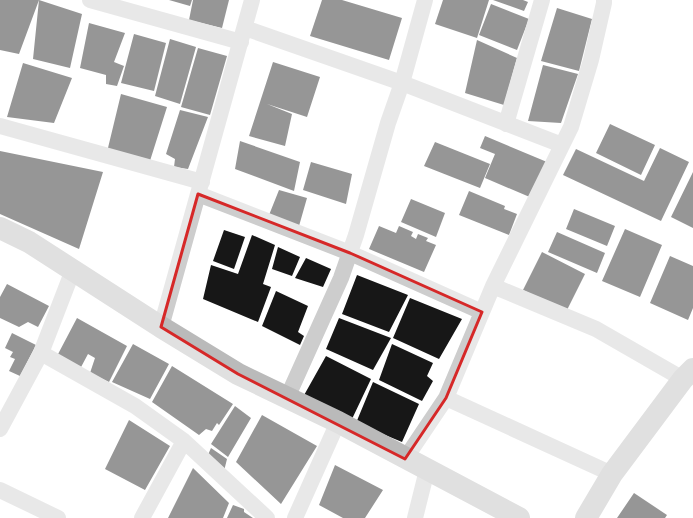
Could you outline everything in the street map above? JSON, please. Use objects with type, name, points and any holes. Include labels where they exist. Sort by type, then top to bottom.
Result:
[{"type":"street","points":[[90,0],[243,35],[402,83],[562,145]]},
{"type":"street","points":[[161,327],[252,0]]},
{"type":"street","points":[[288,398],[341,278],[350,253],[388,123],[402,83],[425,0]]},
{"type":"street","points":[[506,124],[542,0]]},
{"type":"street","points":[[405,458],[446,398],[482,312],[571,127],[591,60],[604,0]]},
{"type":"street","points":[[0,126],[200,188],[482,312]]},
{"type":"street","points":[[0,228],[29,242],[161,327],[238,374],[338,422],[519,518]]},
{"type":"street","points":[[0,429],[41,353],[73,270]]},
{"type":"street","points":[[494,286],[596,329],[688,374],[612,474],[586,518]]},
{"type":"street","points":[[41,353],[135,406],[184,441],[267,518]]},
{"type":"street","points":[[446,398],[612,474]]},
{"type":"street","points":[[295,518],[338,422]]},
{"type":"street","points":[[142,518],[184,441]]},
{"type":"street","points":[[415,518],[427,470]]},
{"type":"street","points":[[0,490],[58,518]]},
{"type":"highlighted area","points":[[198,194],[350,253],[482,312],[446,398],[405,459],[238,374],[161,327]]},
{"type":"building","points":[[0,0],[39,0],[19,54],[0,50]]},
{"type":"building","points":[[39,0],[82,14],[70,68],[33,59]]},
{"type":"building","points":[[169,0],[192,0],[190,6]]},
{"type":"building","points":[[193,0],[229,0],[222,28],[189,20]]},
{"type":"building","points":[[322,0],[342,0],[402,18],[389,60],[310,36]]},
{"type":"building","points":[[443,0],[489,0],[477,38],[435,24]]},
{"type":"building","points":[[493,0],[523,0],[528,2],[524,11]]},
{"type":"building","points":[[491,4],[529,19],[517,50],[479,35]]},
{"type":"building","points":[[557,8],[592,19],[579,71],[541,61]]},
{"type":"building","points":[[89,23],[125,33],[114,62],[124,66],[117,86],[106,84],[106,75],[80,68]]},
{"type":"building","points":[[134,34],[166,43],[154,91],[121,83]]},
{"type":"building","points":[[170,39],[196,47],[180,104],[155,96]]},
{"type":"building","points":[[477,40],[517,58],[504,105],[465,93]]},
{"type":"building","points":[[198,48],[227,56],[210,115],[181,107]]},
{"type":"building","points":[[273,62],[320,77],[307,117],[267,104],[292,114],[285,146],[249,136]]},
{"type":"building","points":[[23,63],[72,78],[54,123],[7,117]]},
{"type":"building","points":[[543,65],[578,74],[561,123],[528,121]]},
{"type":"building","points":[[121,94],[167,107],[149,164],[107,152]]},
{"type":"building","points":[[180,110],[208,117],[188,169],[174,167],[175,159],[166,154]]},
{"type":"building","points":[[610,124],[655,145],[641,175],[596,153]]},
{"type":"building","points":[[485,136],[547,162],[532,198],[485,178],[495,154],[480,148]]},
{"type":"building","points":[[240,141],[300,162],[294,191],[235,169]]},
{"type":"building","points":[[435,142],[490,164],[480,188],[424,166]]},
{"type":"building","points":[[660,148],[689,162],[661,221],[563,175],[576,149],[644,181]]},
{"type":"building","points":[[0,151],[103,172],[79,249],[0,214]]},
{"type":"building","points":[[311,162],[352,174],[346,204],[303,190]]},
{"type":"building","points":[[693,172],[693,228],[671,217]]},
{"type":"building","points":[[279,190],[307,198],[299,226],[269,215]]},
{"type":"building","points":[[469,191],[505,206],[504,209],[517,214],[509,235],[459,215]]},
{"type":"building","points":[[411,199],[445,213],[436,237],[401,222]]},
{"type":"building","points":[[574,209],[615,226],[607,246],[566,229]]},
{"type":"building","points":[[379,226],[396,233],[399,226],[413,232],[411,236],[416,239],[418,234],[428,238],[426,241],[436,245],[424,272],[369,249]]},
{"type":"building","points":[[625,229],[662,245],[640,297],[602,281]]},
{"type":"building","points":[[224,230],[245,237],[234,269],[213,261]]},
{"type":"building","points":[[557,232],[605,253],[597,273],[548,252]]},
{"type":"building","points":[[252,235],[275,245],[263,284],[271,287],[258,322],[203,299],[211,265],[238,274]]},
{"type":"building","points":[[278,247],[300,257],[292,276],[272,269]]},
{"type":"building","points":[[542,252],[585,274],[566,312],[523,290]]},
{"type":"building","points":[[670,256],[693,266],[693,308],[688,320],[650,303]]},
{"type":"building","points":[[306,258],[331,269],[323,287],[295,278]]},
{"type":"building","points":[[357,275],[408,295],[389,332],[342,314]]},
{"type":"building","points":[[7,284],[49,306],[38,327],[28,322],[19,327],[0,318],[0,297]]},
{"type":"building","points":[[276,291],[308,306],[298,332],[304,336],[300,345],[262,326]]},
{"type":"building","points":[[410,298],[462,319],[439,359],[393,338]]},
{"type":"building","points":[[77,318],[127,346],[109,382],[90,373],[95,358],[88,354],[80,369],[57,356]]},
{"type":"building","points":[[339,318],[391,338],[373,370],[326,349]]},
{"type":"building","points":[[12,333],[36,345],[20,376],[9,371],[15,359],[10,357],[13,352],[5,348]]},
{"type":"building","points":[[133,344],[169,364],[150,399],[112,382]]},
{"type":"building","points":[[392,344],[433,363],[427,376],[433,381],[422,401],[379,380]]},
{"type":"building","points":[[326,356],[371,379],[352,419],[303,397]]},
{"type":"building","points":[[172,366],[233,404],[219,425],[217,423],[212,431],[206,429],[199,435],[152,402]]},
{"type":"building","points":[[373,382],[419,404],[402,442],[356,423]]},
{"type":"building","points":[[235,406],[251,418],[228,457],[211,444]]},
{"type":"building","points":[[262,415],[317,446],[281,504],[236,462]]},
{"type":"building","points":[[129,420],[170,446],[145,490],[105,469]]},
{"type":"building","points":[[211,448],[227,459],[224,471],[207,457]]},
{"type":"building","points":[[335,465],[383,490],[365,518],[343,518],[319,505]]},
{"type":"building","points":[[193,468],[229,503],[223,518],[168,518]]},
{"type":"building","points":[[634,493],[667,515],[665,518],[617,518]]},
{"type":"building","points":[[233,505],[244,509],[244,512],[253,518],[227,518]]}]
